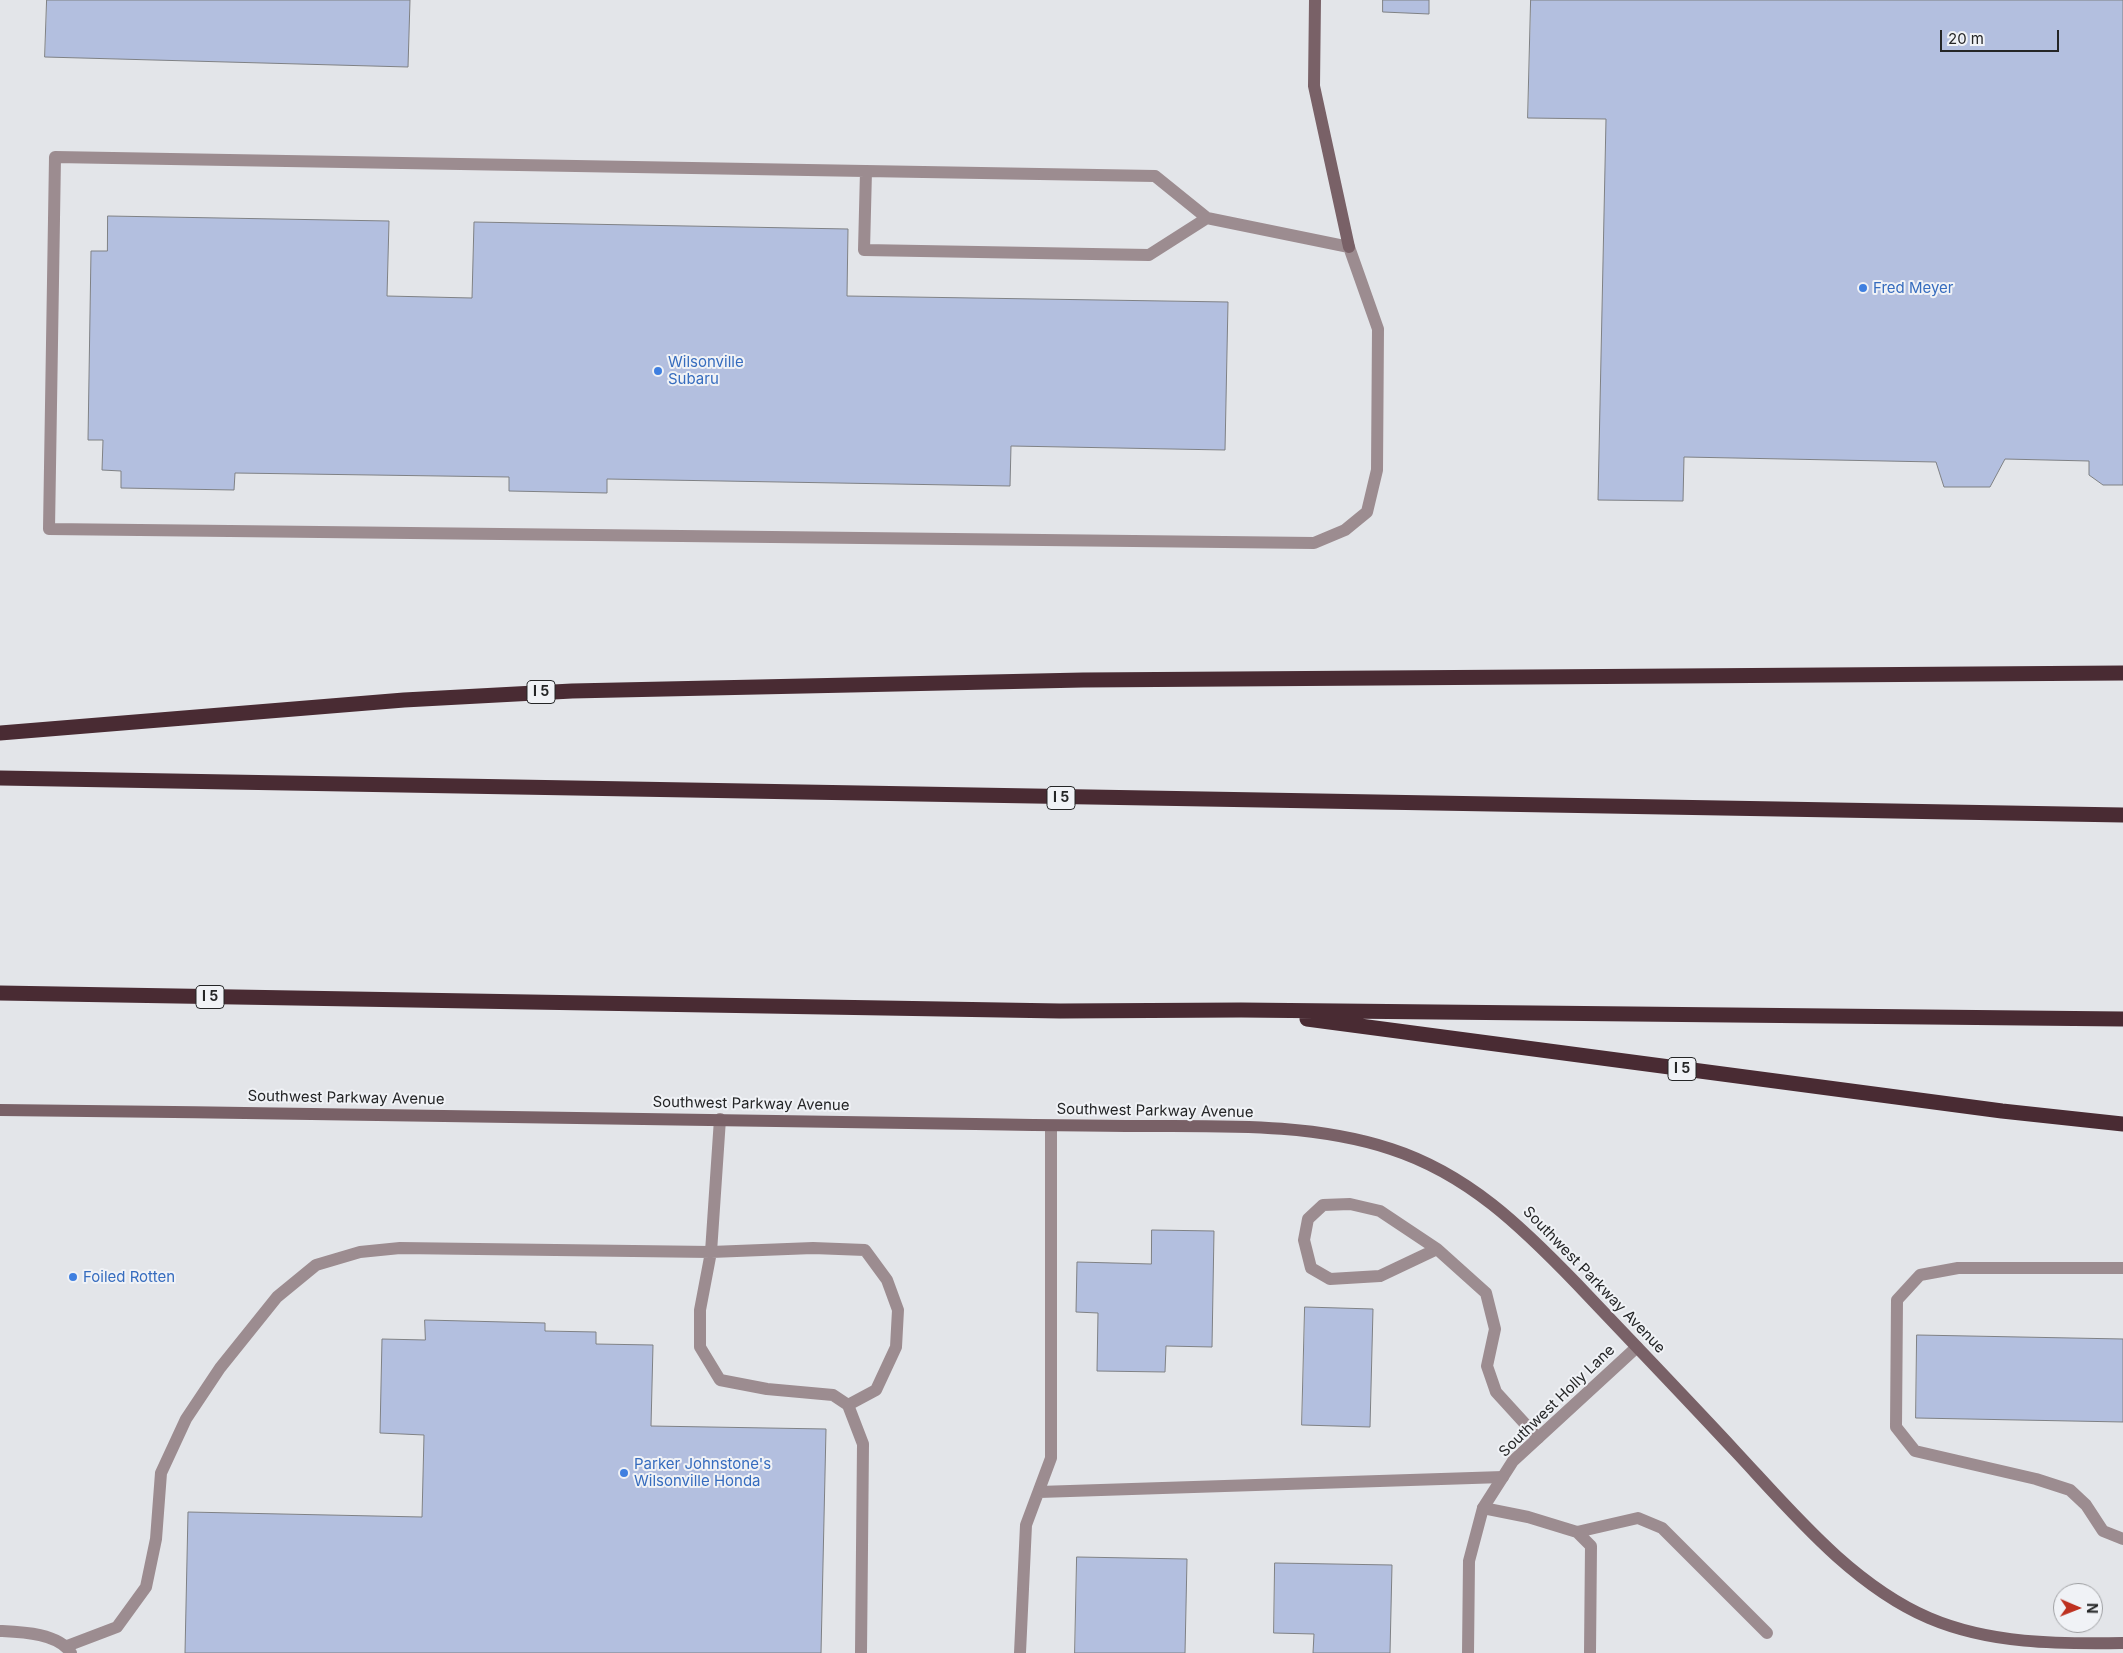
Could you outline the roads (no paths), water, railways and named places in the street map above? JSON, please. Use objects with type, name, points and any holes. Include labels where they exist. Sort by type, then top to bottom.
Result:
[{"type":"highway","name":"I 5","points":[[0,733],[404,700],[572,691],[1083,680],[2123,673]]},
{"type":"highway","name":"I 5","points":[[0,778],[2123,815]]},
{"type":"highway","name":"I 5","points":[[0,993],[1040,1011],[1241,1010],[2123,1019]]},
{"type":"highway","name":"I 5","points":[[1241,1010],[1992,1110],[2123,1124]]},
{"type":"street","points":[[1315,0],[1314,86],[1349,247],[1378,329],[1377,470],[1366,512],[1345,530],[1314,543],[49,529],[56,157],[1155,176],[1207,218],[1349,247]]},
{"type":"street","points":[[866,171],[864,250],[1149,255],[1207,218]]},
{"type":"street","name":"Southwest Parkway Avenue","points":[[0,1110],[720,1119],[1051,1126],[1227,1126],[1266,1128],[1332,1136],[1388,1148],[1438,1168],[1480,1193],[1535,1240],[1798,1518],[1874,1586],[1925,1616],[1974,1633],[2010,1639],[2040,1648],[2123,1644]]},
{"type":"street","points":[[720,1119],[710,1252],[700,1310],[700,1347],[720,1380],[767,1389],[832,1395],[848,1406],[863,1444],[861,1653]]},
{"type":"street","points":[[1020,1653],[1026,1525],[1051,1458],[1051,1126]]},
{"type":"street","points":[[1437,1249],[1380,1276],[1330,1279],[1311,1268],[1304,1240],[1308,1219],[1323,1205],[1350,1204],[1380,1211],[1437,1249],[1486,1293],[1495,1329],[1487,1366],[1496,1392],[1538,1438]]},
{"type":"street","points":[[0,1631],[34,1633],[69,1650],[117,1627],[146,1587],[156,1539],[161,1473],[186,1419],[220,1368],[277,1297],[316,1265],[360,1252],[400,1248],[710,1252],[813,1248],[865,1250],[887,1280],[898,1310],[896,1347],[876,1390],[848,1406]]},
{"type":"street","points":[[2123,1268],[1958,1268],[1920,1275],[1897,1300],[1896,1427],[1915,1451],[2036,1478],[2070,1490],[2086,1505],[2103,1531],[2123,1539]]},
{"type":"street","name":"Southwest Holly Lane","points":[[1468,1653],[1469,1561],[1483,1508],[1513,1461],[1637,1347]]},
{"type":"street","points":[[1039,1492],[1503,1477]]},
{"type":"street","points":[[1483,1508],[1528,1517],[1577,1532],[1592,1546],[1590,1653]]},
{"type":"street","points":[[1577,1532],[1638,1518],[1662,1528],[1768,1633]]},
{"type":"place","name":"Fred Meyer","points":[[1863,288]]},
{"type":"place","name":"Wilsonville Subaru","points":[[658,371]]},
{"type":"place","name":"Foiled Rotten","points":[[73,1277]]},
{"type":"place","name":"Parker Johnstone's Wilsonville Honda","points":[[624,1473]]}]
